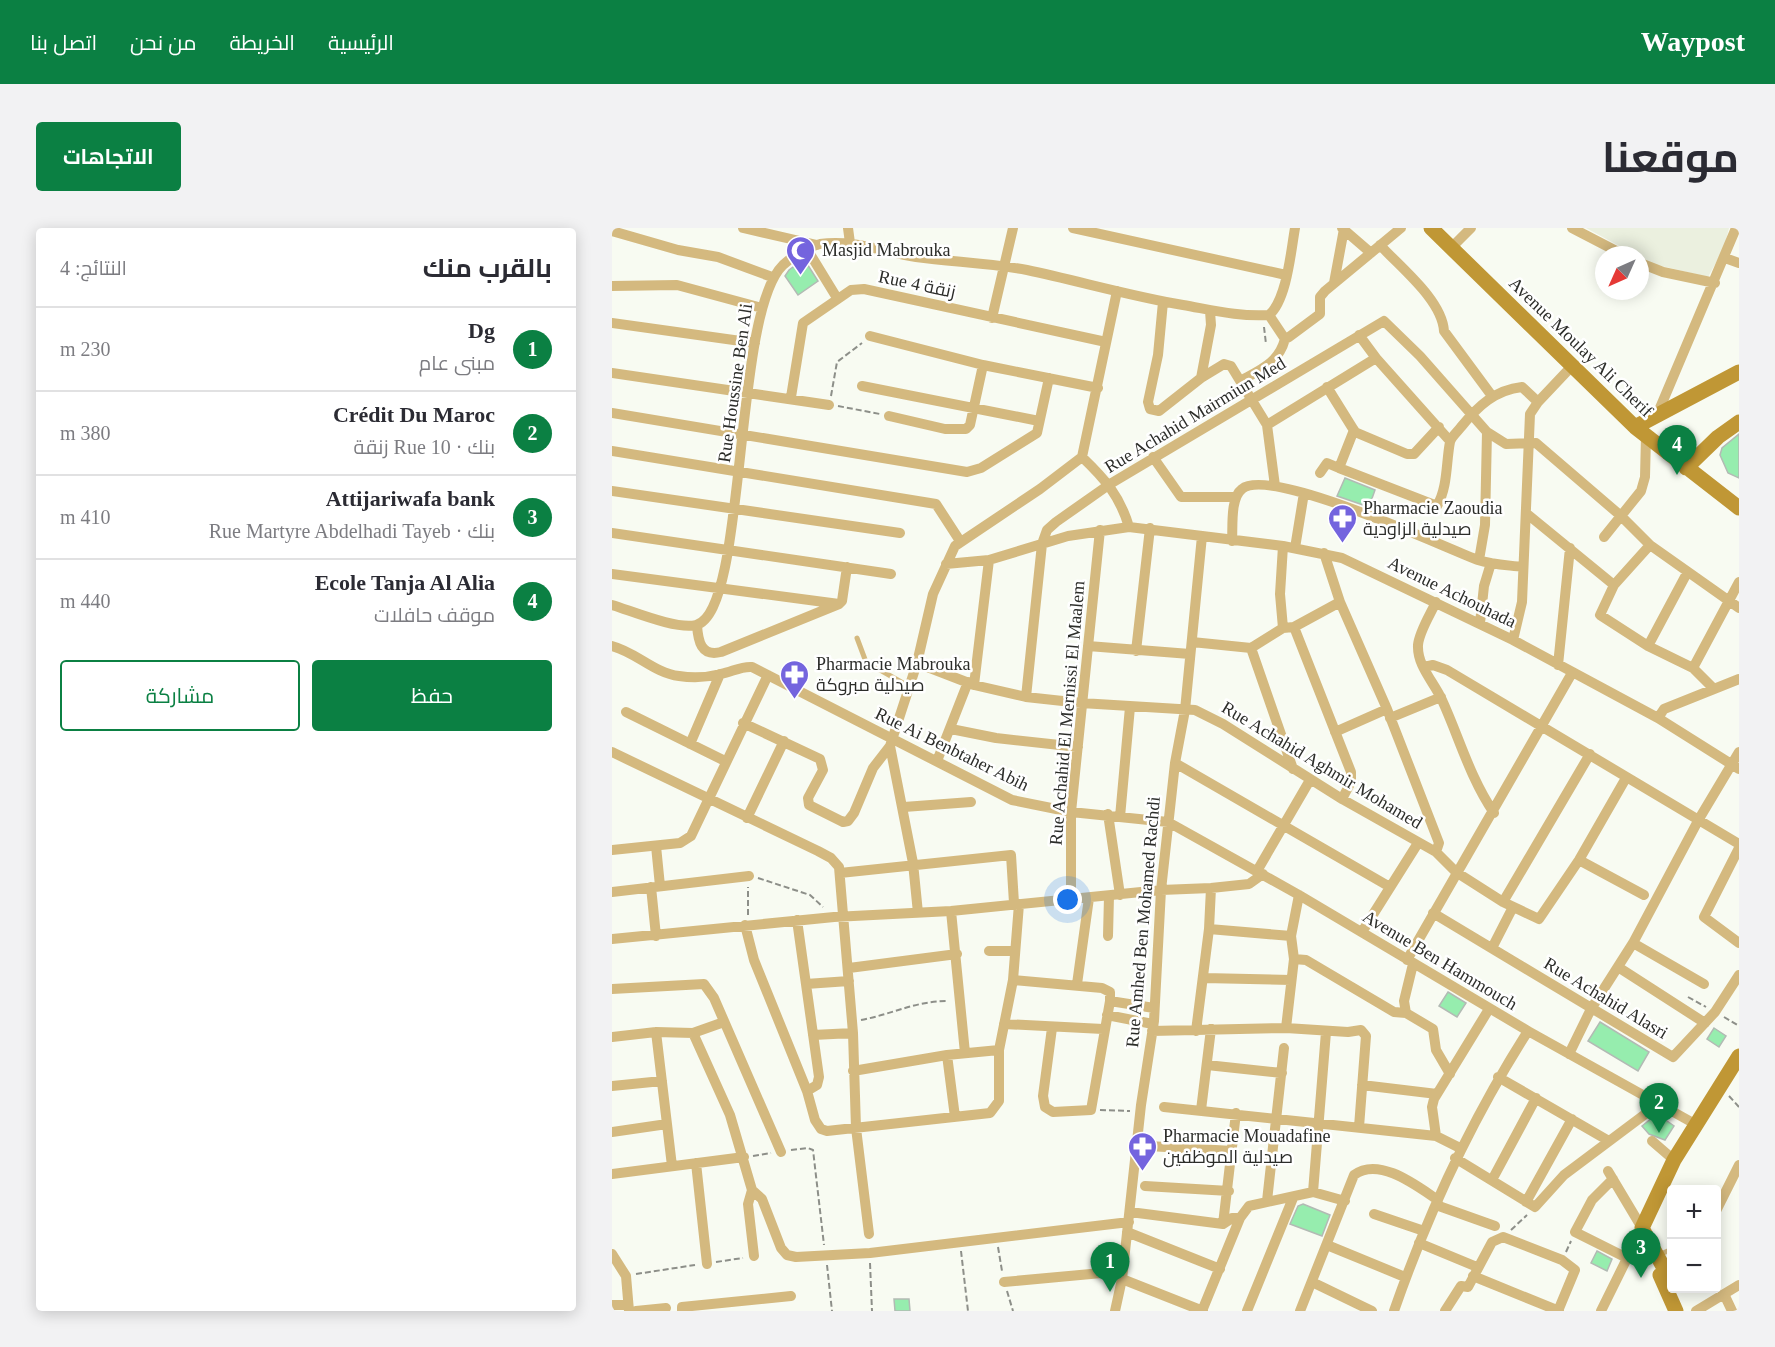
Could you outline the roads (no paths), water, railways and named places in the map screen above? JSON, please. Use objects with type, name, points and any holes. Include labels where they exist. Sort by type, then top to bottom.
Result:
[{"type":"street","points":[[743,228],[812,247],[850,243],[914,256],[1004,267],[1163,302],[1243,316],[1269,315],[1276,308],[1286,275],[1295,228]]},
{"type":"street","points":[[848,228],[850,243]]},
{"type":"street","points":[[992,318],[1013,228]]},
{"type":"street","points":[[1073,228],[1286,275]]},
{"type":"street","points":[[1242,380],[1276,359],[1285,339],[1320,314],[1320,297],[1401,228]]},
{"type":"street","name":"Avenue Moulay Ali Cherif","points":[[1431,228],[1640,432],[1739,508]]},
{"type":"street","points":[[1451,248],[1471,228]]},
{"type":"street","points":[[1572,228],[1607,246]]},
{"type":"street","points":[[1657,415],[1736,228]]},
{"type":"street","points":[[1343,229],[1371,253]]},
{"type":"street","points":[[1334,283],[1343,229]]},
{"type":"street","points":[[612,231],[678,250],[718,256],[772,277]]},
{"type":"street","points":[[1380,245],[1437,306],[1443,320],[1444,331],[1451,343],[1492,396]]},
{"type":"street","points":[[812,247],[837,298]]},
{"type":"street","name":"Rue Houssine Ben Ali","points":[[697,625],[711,614],[720,588],[728,549],[755,343],[762,308],[772,277],[792,258],[812,247]]},
{"type":"street","points":[[1725,258],[1739,263]]},
{"type":"street","points":[[1649,267],[1663,272],[1714,283]]},
{"type":"street","points":[[612,286],[677,285],[762,308]]},
{"type":"street","name":"Rue 4 زنقة","points":[[791,397],[803,323],[851,290],[864,289],[1106,342]]},
{"type":"street","points":[[743,723],[784,741],[822,762],[823,770],[808,798],[809,805],[843,822],[848,821],[854,813],[871,772],[890,742],[917,663],[933,594],[951,552],[960,541],[1040,489],[1082,457],[1117,291]]},
{"type":"street","points":[[1163,302],[1158,355],[1148,402],[1150,409],[1159,411],[1201,378],[1228,364],[1234,367],[1267,425],[1275,486]]},
{"type":"street","points":[[1201,378],[1211,325],[1210,311]]},
{"type":"street","points":[[1269,315],[1285,339]]},
{"type":"street","name":"Rue Achahid Mairmiun Med","points":[[1042,544],[1047,530],[1056,522],[1110,484],[1384,321],[1389,323],[1471,415]]},
{"type":"street","points":[[612,323],[674,329],[755,343]]},
{"type":"street","points":[[1359,335],[1376,358],[1450,441]]},
{"type":"street","points":[[870,336],[983,364],[1098,388]]},
{"type":"street","points":[[1267,425],[1376,358]]},
{"type":"street","points":[[889,416],[959,431],[970,425],[983,364]]},
{"type":"street","points":[[1513,640],[1521,602],[1530,414],[1538,402],[1572,366]]},
{"type":"street","points":[[1604,537],[1637,498],[1644,485],[1640,432],[1657,415],[1739,371]]},
{"type":"street","points":[[612,373],[791,397],[829,405]]},
{"type":"street","points":[[612,413],[744,433],[967,472],[981,468],[1037,433],[1049,378]]},
{"type":"street","points":[[862,386],[972,410],[1039,421]]},
{"type":"street","points":[[1327,387],[1354,430],[1362,437],[1411,455],[1439,427]]},
{"type":"street","points":[[1320,472],[1327,463],[1437,506],[1449,460],[1450,441],[1471,415],[1492,396],[1507,389],[1522,387],[1538,402]]},
{"type":"street","points":[[1471,415],[1487,432],[1506,444],[1527,442],[1536,443],[1543,448],[1621,516],[1650,545],[1739,608]]},
{"type":"street","points":[[1686,468],[1718,436],[1739,422]]},
{"type":"street","points":[[1339,468],[1354,430]]},
{"type":"street","points":[[1479,560],[1485,525],[1487,432]]},
{"type":"street","points":[[612,452],[936,504],[960,541]]},
{"type":"street","points":[[1082,457],[1110,484],[1121,502],[1129,527]]},
{"type":"street","points":[[1153,457],[1181,497],[1235,497],[1247,486],[1275,486],[1304,493],[1479,560],[1523,567]]},
{"type":"street","points":[[612,491],[900,533]]},
{"type":"street","points":[[1295,548],[1304,493]]},
{"type":"street","points":[[1232,541],[1235,497]]},
{"type":"street","points":[[1526,513],[1614,585]]},
{"type":"street","name":"Avenue Achouhada","points":[[946,564],[989,560],[1100,530],[1129,527],[1324,553],[1384,576],[1513,640],[1658,718],[1735,767]]},
{"type":"street","points":[[1136,651],[1150,528]]},
{"type":"street","name":"Rue Achahid El Mernissi El Maalem","points":[[1071,900],[1071,812],[1100,530]]},
{"type":"street","points":[[612,533],[891,574]]},
{"type":"street","name":"Rue Amhed Ben Mohamed Rachdi","points":[[1115,1311],[1129,1222],[1140,1111],[1152,1028],[1161,890],[1175,763],[1185,710],[1202,536]]},
{"type":"street","points":[[1026,697],[1042,544]]},
{"type":"street","points":[[1650,545],[1614,585],[1600,615],[1648,646],[1693,668],[1713,688]]},
{"type":"street","points":[[1283,546],[1280,594],[1289,628],[1352,776],[1342,799]]},
{"type":"street","points":[[1558,665],[1570,548]]},
{"type":"street","points":[[1324,553],[1340,602],[1389,714],[1439,843],[1436,852]]},
{"type":"street","points":[[937,761],[971,684],[989,560]]},
{"type":"street","points":[[1480,623],[1484,586],[1491,563]]},
{"type":"street","points":[[612,605],[681,626],[697,625],[701,647],[709,653],[715,653],[839,604],[842,601],[847,567]]},
{"type":"street","points":[[1648,646],[1687,573]]},
{"type":"street","points":[[612,574],[839,604]]},
{"type":"street","points":[[1693,668],[1739,582]]},
{"type":"street","points":[[1192,642],[1251,648],[1340,602]]},
{"type":"street","points":[[1436,602],[1418,644],[1424,667],[1428,680],[1441,697],[1480,793],[1494,813]]},
{"type":"street","name":"Rue Ai Benbtaher Abih","points":[[612,646],[673,675],[720,674],[748,667],[768,675],[890,742],[937,761],[1012,800],[1071,812],[1108,814],[1168,822]]},
{"type":"street","points":[[1088,646],[1190,654]]},
{"type":"street","points":[[1251,648],[1293,769]]},
{"type":"street","name":"Rue Achahid Aghmir Mohamed","points":[[917,663],[971,684],[1026,697],[1081,704],[1196,710],[1206,714],[1310,780],[1436,852],[1456,872],[1503,902],[1539,919],[1579,860]]},
{"type":"street","points":[[1424,667],[1433,665],[1447,670],[1542,729],[1590,754],[1626,778],[1739,844]]},
{"type":"street","points":[[1406,1013],[1404,1001],[1410,962],[1433,913],[1494,813],[1572,673]]},
{"type":"street","points":[[690,744],[720,674]]},
{"type":"street","points":[[612,850],[683,842],[691,836],[743,723],[768,675]]},
{"type":"street","points":[[1658,718],[1664,709],[1739,679]]},
{"type":"street","points":[[1335,732],[1441,697]]},
{"type":"street","points":[[1120,817],[1130,707]]},
{"type":"street","points":[[626,712],[725,761]]},
{"type":"street","points":[[951,729],[996,738],[1078,747]]},
{"type":"street","points":[[747,818],[784,741]]},
{"type":"street","points":[[890,742],[914,863],[918,913]]},
{"type":"street","points":[[612,752],[831,858],[840,873],[838,917],[849,968],[856,1128],[869,1234]]},
{"type":"street","points":[[1569,1054],[1591,1009],[1633,943],[1699,819],[1735,767],[1739,752]]},
{"type":"street","points":[[1503,902],[1590,754]]},
{"type":"street","points":[[1175,763],[1284,823],[1390,887]]},
{"type":"street","points":[[1626,778],[1579,860],[1644,895]]},
{"type":"street","points":[[612,939],[797,920],[951,911],[1016,903],[1249,884],[1260,872],[1284,823],[1310,780]]},
{"type":"street","points":[[904,807],[971,802]]},
{"type":"street","points":[[1108,814],[1115,896],[1108,936]]},
{"type":"street","name":"Avenue Ben Hammouch","points":[[1168,822],[1260,872],[1489,1009],[1695,1124]]},
{"type":"street","points":[[1362,932],[1418,843]]},
{"type":"street","points":[[656,846],[656,936]]},
{"type":"street","points":[[1739,848],[1704,917],[1739,944]]},
{"type":"street","points":[[746,925],[754,960],[807,1091],[814,1120],[821,1129],[856,1128],[990,1113],[999,1101],[999,1050],[1013,980],[1016,903],[1011,855],[914,863],[840,873]]},
{"type":"street","points":[[612,892],[749,876]]},
{"type":"street","points":[[1196,1031],[1204,978],[1211,888]]},
{"type":"street","points":[[1286,1028],[1294,958],[1291,936],[1299,895]]},
{"type":"street","points":[[1077,984],[1089,898]]},
{"type":"street","points":[[1492,948],[1514,907]]},
{"type":"street","points":[[951,911],[957,954],[964,1053]]},
{"type":"street","name":"Rue Achahid Alasri","points":[[1433,913],[1673,1057],[1705,1023],[1739,975]]},
{"type":"street","points":[[797,920],[819,1081],[807,1091]]},
{"type":"street","points":[[1209,929],[1291,936]]},
{"type":"street","points":[[1633,943],[1704,984]]},
{"type":"street","points":[[989,951],[1015,951]]},
{"type":"street","points":[[849,968],[957,954]]},
{"type":"street","points":[[1294,958],[1306,960],[1394,1012],[1406,1013],[1429,1026],[1434,1032],[1436,1050],[1450,1074]]},
{"type":"street","points":[[1618,967],[1705,1023]]},
{"type":"street","points":[[1204,978],[1291,980]]},
{"type":"street","points":[[1013,980],[1077,984],[1107,989],[1111,994],[1091,1110],[1050,1111],[1043,1100],[1052,1028]]},
{"type":"street","points":[[806,984],[849,981]]},
{"type":"street","points":[[612,989],[704,984],[713,995],[781,1152]]},
{"type":"street","points":[[1110,1001],[1154,1008]]},
{"type":"street","points":[[1436,1136],[1432,1107],[1437,1094],[1489,1009]]},
{"type":"street","points":[[1107,1015],[1152,1028],[1196,1031],[1286,1028],[1326,1032],[1361,1030],[1365,1032],[1359,1127]]},
{"type":"street","points":[[612,1037],[656,1032],[693,1033],[724,1022]]},
{"type":"street","points":[[1004,1024],[1104,1029]]},
{"type":"street","points":[[1201,1110],[1211,1029]]},
{"type":"street","points":[[1394,1311],[1405,1277],[1455,1158],[1498,1077],[1528,1031]]},
{"type":"street","points":[[656,1032],[672,1166]]},
{"type":"street","points":[[1313,1192],[1326,1032]]},
{"type":"street","points":[[693,1033],[730,1115],[744,1157],[752,1190],[748,1204],[754,1256]]},
{"type":"street","points":[[813,1035],[853,1033]]},
{"type":"street","points":[[1267,1201],[1284,1048]]},
{"type":"street","points":[[853,1071],[947,1055],[999,1050]]},
{"type":"street","points":[[947,1055],[955,1117]]},
{"type":"street","points":[[1601,1311],[1674,1160],[1739,1056]]},
{"type":"street","points":[[1207,1065],[1282,1073]]},
{"type":"street","points":[[1498,1077],[1609,1141]]},
{"type":"street","points":[[612,1086],[662,1081]]},
{"type":"street","points":[[1362,1085],[1437,1094]]},
{"type":"street","points":[[1492,1180],[1536,1098]]},
{"type":"street","points":[[1164,1107],[1436,1136],[1460,1148]]},
{"type":"street","points":[[1531,1204],[1564,1175],[1648,1112]]},
{"type":"street","points":[[1223,1224],[1229,1191],[1236,1113]]},
{"type":"street","points":[[1531,1204],[1572,1119]]},
{"type":"street","points":[[612,1132],[667,1124]]},
{"type":"street","points":[[1652,1141],[1674,1160]]},
{"type":"street","points":[[1149,1146],[1232,1151]]},
{"type":"street","points":[[612,1174],[744,1157]]},
{"type":"street","points":[[1455,1158],[1531,1204]]},
{"type":"street","points":[[696,1163],[707,1264]]},
{"type":"street","points":[[1721,1201],[1738,1168]]},
{"type":"street","points":[[1300,1311],[1354,1175],[1366,1169],[1402,1177],[1437,1202],[1496,1226]]},
{"type":"street","points":[[1627,1258],[1575,1232],[1592,1200],[1611,1175],[1667,1276]]},
{"type":"street","points":[[1145,1186],[1229,1191]]},
{"type":"street","points":[[752,1190],[762,1199],[781,1248],[788,1255],[796,1257],[870,1253],[960,1243],[996,1236],[1129,1222],[1223,1224],[1232,1218],[1240,1218]]},
{"type":"street","points":[[1004,1282],[1122,1275],[1203,1311],[1240,1218],[1249,1206],[1313,1192],[1345,1202]]},
{"type":"street","points":[[1247,1311],[1293,1198]]},
{"type":"street","points":[[1374,1214],[1424,1231]]},
{"type":"street","points":[[1129,1222],[1220,1269]]},
{"type":"street","points":[[1419,1243],[1475,1272],[1536,1307],[1558,1311],[1575,1272],[1562,1260],[1503,1237],[1492,1242],[1475,1272],[1468,1287],[1461,1286],[1457,1290],[1447,1310]]},
{"type":"street","points":[[1327,1245],[1405,1277]]},
{"type":"street","points":[[612,1254],[626,1276],[631,1309]]},
{"type":"street","points":[[1657,1260],[1660,1274],[1676,1311]]},
{"type":"street","points":[[1312,1282],[1356,1308],[1372,1311]]},
{"type":"street","points":[[1696,1311],[1739,1285]]},
{"type":"street","points":[[1676,1293],[1685,1311]]},
{"type":"street","points":[[1724,1294],[1732,1311]]},
{"type":"street","points":[[682,1309],[791,1296]]},
{"type":"street","points":[[612,1305],[631,1309],[666,1308]]},
{"type":"lane","points":[[857,638],[866,662],[909,687]]},
{"type":"lane","points":[[1657,1260],[1667,1252]]},
{"type":"place","name":"Masjid Mabrouka","points":[[801,276]]},
{"type":"place","name":"Ecole Tanja Al Alia","points":[[1677,475]]},
{"type":"place","name":"Pharmacie Zaoudia صيدلية الزاودية","points":[[1342,544]]},
{"type":"place","name":"Pharmacie Mabrouka صيدلية مبروكة","points":[[795,700]]},
{"type":"place","name":"Crédit Du Maroc","points":[[1659,1133]]},
{"type":"place","name":"Pharmacie Mouadafine صيدلية الموظفين","points":[[1142,1172]]},
{"type":"place","name":"Attijariwafa bank","points":[[1641,1278]]},
{"type":"place","name":"Dg","points":[[1110,1292]]}]
